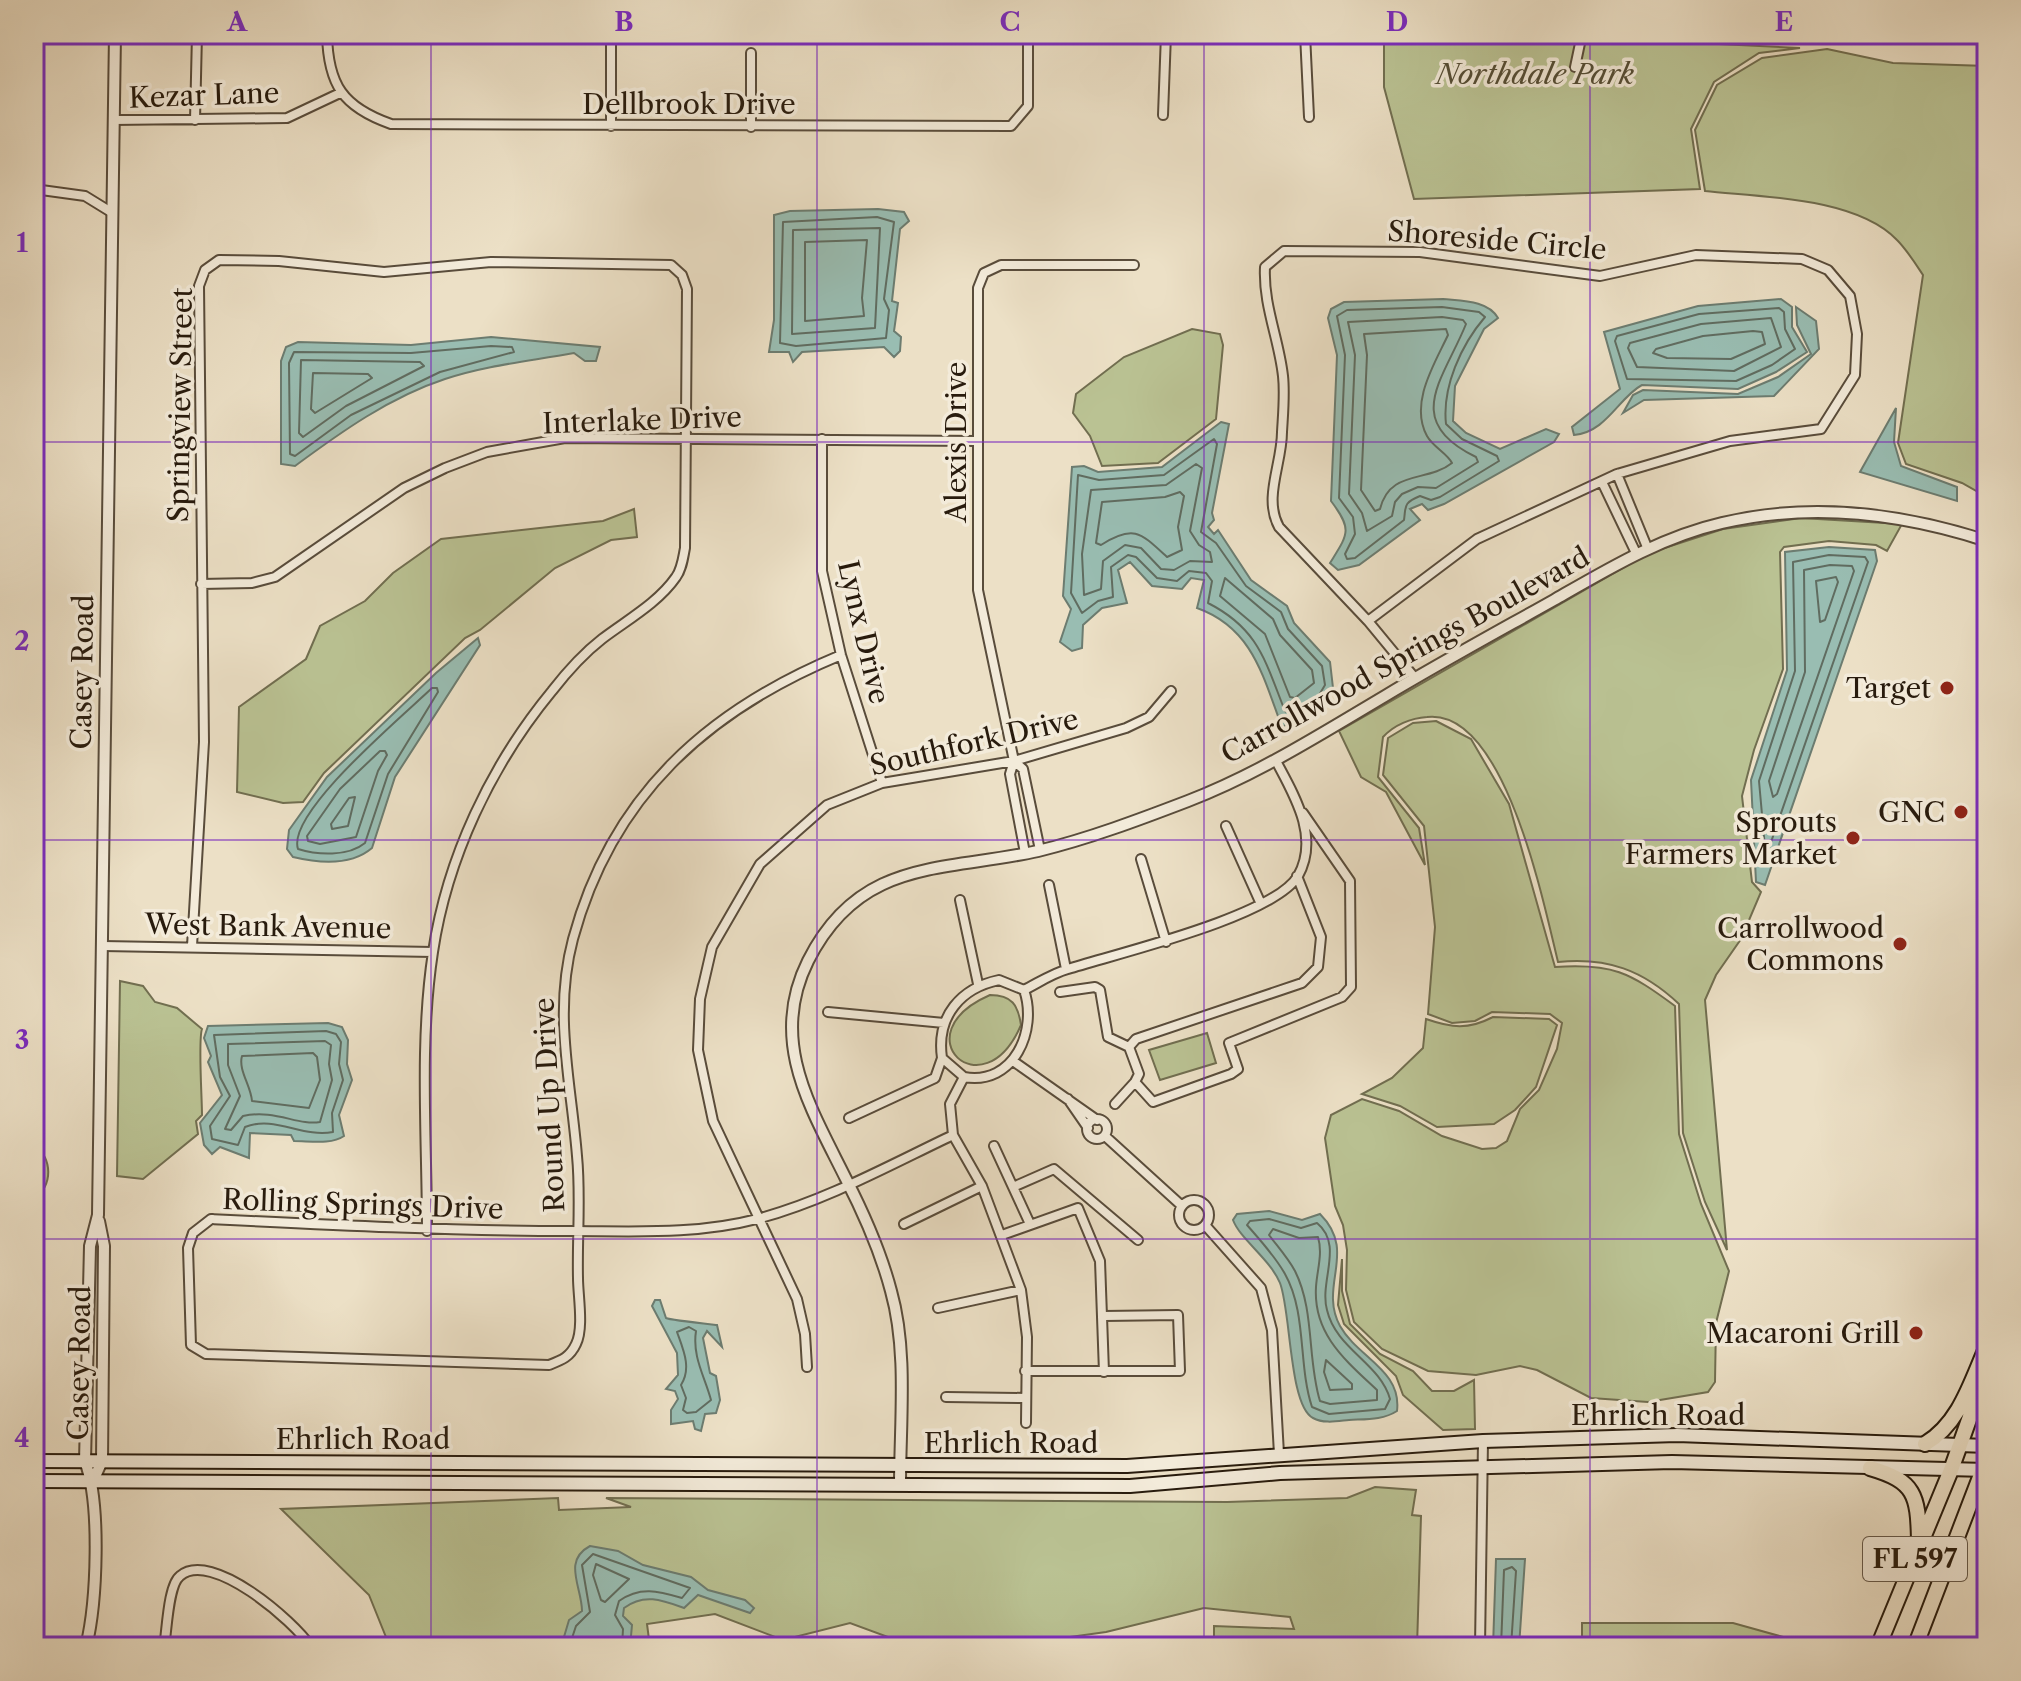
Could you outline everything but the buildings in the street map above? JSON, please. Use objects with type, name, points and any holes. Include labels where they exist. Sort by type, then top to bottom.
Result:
[{"type":"main road","points":[[1925,1444],[1943,1432],[1955,1416],[1987,1346]]},
{"type":"main road","name":"FL 597","points":[[1878,1647],[1951,1470],[1987,1369]]},
{"type":"main road","name":"Ehrlich Road","points":[[34,1461],[1127,1466],[1483,1441],[1677,1435],[1987,1446]]},
{"type":"main road","name":"Ehrlich Road","points":[[34,1481],[1130,1486],[1280,1473],[1483,1466],[1672,1462],[1951,1470],[1986,1466]]},
{"type":"main road","name":"FL 597","points":[[1915,1647],[1986,1466]]},
{"type":"main road","points":[[1870,1468],[1896,1475],[1908,1485],[1918,1515],[1919,1548]]},
{"type":"street","name":"Casey Road","points":[[93,1481],[102,1461],[104,1246],[98,1215],[115,34]]},
{"type":"street","points":[[195,120],[197,34]]},
{"type":"street","points":[[327,34],[327,61],[340,93]]},
{"type":"street","points":[[611,34],[611,126]]},
{"type":"street","name":"Dellbrook Drive","points":[[340,93],[362,114],[391,124],[1011,126],[1028,106],[1028,34]]},
{"type":"street","points":[[1163,115],[1166,34]]},
{"type":"street","points":[[1305,34],[1309,117]]},
{"type":"street","points":[[1575,67],[1582,34]]},
{"type":"street","points":[[751,53],[751,127]]},
{"type":"street","name":"Kezar Lane","points":[[113,120],[287,118],[340,93]]},
{"type":"street","points":[[34,189],[85,196],[111,212]]},
{"type":"street","name":"Shoreside Circle","points":[[1368,621],[1477,539],[1617,474],[1730,441],[1821,429],[1855,375],[1857,334],[1850,296],[1828,270],[1802,259],[1696,255],[1600,276],[1420,252],[1284,251],[1265,267],[1264,291],[1283,376],[1282,452],[1271,500],[1271,514],[1279,527],[1368,621],[1415,678]]},
{"type":"street","name":"Springview Street","points":[[192,946],[204,742],[199,286],[205,270],[219,260],[279,261],[384,272],[491,262],[671,265],[682,275],[687,289],[685,438]]},
{"type":"street","name":"Alexis Drive","points":[[1025,853],[1010,774],[1014,761],[978,590],[978,288],[984,273],[1001,265],[1134,265]]},
{"type":"street","name":"Interlake Drive","points":[[201,584],[252,583],[275,577],[404,488],[487,452],[565,438],[977,441]]},
{"type":"street","points":[[427,1231],[426,1020],[433,952],[449,882],[472,819],[507,753],[561,681],[599,642],[665,591],[679,574],[685,548],[685,438]]},
{"type":"street","name":"Lynx Drive","points":[[822,439],[822,571],[841,655],[882,783]]},
{"type":"street","points":[[1617,474],[1647,547]]},
{"type":"street","points":[[1602,482],[1636,553]]},
{"type":"street","name":"Carrollwood Springs Boulevard","points":[[900,1485],[897,1315],[883,1265],[849,1184],[805,1099],[793,1059],[793,1009],[807,962],[835,920],[874,888],[919,869],[1040,850],[1190,800],[1276,761],[1415,678],[1647,547],[1722,523],[1801,512],[1913,519],[1987,541]]},
{"type":"street","name":"Round Up Drive","points":[[578,1294],[578,1158],[562,1047],[572,941],[590,884],[638,798],[714,723],[787,677],[841,655]]},
{"type":"street","name":"Southfork Drive","points":[[807,1367],[805,1334],[797,1299],[713,1121],[698,1050],[700,999],[712,947],[760,864],[827,805],[882,783],[1014,761],[1126,728],[1149,717],[1171,691]]},
{"type":"street","name":"Alexis Drive","points":[[1014,761],[1023,769],[1040,850]]},
{"type":"street","points":[[1135,1082],[1153,1102],[1231,1074],[1238,1069],[1229,1043],[1342,997],[1351,987],[1350,881],[1302,811],[1276,761]]},
{"type":"street","points":[[1024,990],[1066,969],[1166,942],[1261,904],[1297,876],[1304,853],[1302,811]]},
{"type":"street","points":[[1226,826],[1261,904]]},
{"type":"street","points":[[1141,859],[1166,942]]},
{"type":"street","points":[[1060,992],[1095,987],[1100,990],[1108,1037],[1133,1043],[1302,983],[1318,967],[1321,937],[1297,876]]},
{"type":"street","points":[[1049,885],[1066,969]]},
{"type":"street","points":[[960,900],[978,984]]},
{"type":"street","name":"West Bank Avenue","points":[[103,946],[433,952]]},
{"type":"street","points":[[849,1118],[935,1078],[942,1058],[944,1023],[954,1004],[978,984],[999,980],[1024,990],[1030,1006],[1029,1028],[1013,1061],[996,1073],[964,1077],[942,1058]]},
{"type":"street","points":[[828,1012],[944,1023]]},
{"type":"street","points":[[1115,1104],[1139,1074],[1133,1043]]},
{"type":"street","points":[[1013,1061],[1107,1126],[1105,1136]]},
{"type":"street","points":[[964,1077],[950,1104],[953,1135],[982,1186],[1021,1290],[1027,1337],[1026,1423]]},
{"type":"street","points":[[1067,1098],[1093,1138],[1105,1136]]},
{"type":"street","points":[[1088,1128],[1097,1120]]},
{"type":"street","name":"Rolling Springs Drive","points":[[578,1294],[578,1341],[567,1358],[549,1365],[206,1354],[191,1345],[188,1248],[193,1233],[211,1219],[427,1231],[703,1230],[760,1218],[849,1184],[953,1135]]},
{"type":"street","points":[[1105,1136],[1182,1206]]},
{"type":"street","points":[[994,1146],[1030,1224]]},
{"type":"street","points":[[1013,1187],[1054,1169],[1138,1240]]},
{"type":"street","points":[[904,1224],[982,1186]]},
{"type":"street","points":[[1002,1235],[1078,1208],[1090,1199]]},
{"type":"street","points":[[1195,1200],[1204,1203],[1210,1216],[1205,1225],[1197,1230],[1187,1228],[1179,1216],[1182,1206],[1195,1200]]},
{"type":"street","points":[[1078,1208],[1100,1261],[1104,1372]]},
{"type":"street","name":"Casey Road","points":[[93,1481],[85,1461],[90,1246],[98,1215]]},
{"type":"street","points":[[1205,1225],[1261,1288],[1272,1330],[1279,1454]]},
{"type":"street","points":[[938,1308],[1021,1290]]},
{"type":"street","points":[[1025,1371],[1180,1371],[1178,1315],[1104,1316]]},
{"type":"street","points":[[946,1397],[1026,1398]]},
{"type":"street","points":[[1480,1647],[1483,1441]]},
{"type":"street","points":[[86,1647],[94,1592],[93,1481]]},
{"type":"street","points":[[164,1647],[173,1587],[179,1576],[193,1570],[224,1573],[301,1631],[311,1647]]},
{"type":"green space","name":"Northdale Park","points":[[1384,34],[1709,34],[1719,44],[1800,48],[1759,53],[1714,82],[1691,129],[1700,189],[1414,199],[1384,87]]},
{"type":"green space","points":[[1827,49],[1893,63],[1987,66],[1987,497],[1962,483],[1906,464],[1898,443],[1923,275],[1901,244],[1879,226],[1833,207],[1705,191],[1695,130],[1717,85],[1762,58]]},
{"type":"green space","points":[[1192,329],[1220,334],[1223,345],[1216,419],[1158,463],[1102,466],[1090,436],[1073,413],[1076,394],[1124,357]]},
{"type":"green space","points":[[634,509],[637,537],[611,540],[555,568],[480,630],[465,638],[324,773],[303,802],[283,803],[237,792],[239,707],[306,659],[320,626],[365,601],[393,573],[441,539],[603,521]]},
{"type":"green space","points":[[1801,518],[1902,524],[1887,551],[1876,545],[1829,541],[1784,547],[1780,552],[1783,669],[1754,750],[1742,796],[1752,882],[1761,892],[1741,939],[1716,975],[1705,1000],[1727,1250],[1705,1202],[1683,1133],[1679,1004],[1652,982],[1623,968],[1593,962],[1558,962],[1543,898],[1516,815],[1499,776],[1478,743],[1454,723],[1427,717],[1415,719],[1383,737],[1378,777],[1419,828],[1425,865],[1386,792],[1361,777],[1339,731],[1649,553],[1723,529]]},
{"type":"green space","points":[[1436,721],[1471,739],[1509,804],[1555,967],[1591,967],[1619,972],[1675,1006],[1679,1134],[1701,1204],[1729,1271],[1716,1323],[1715,1382],[1708,1392],[1648,1402],[1591,1398],[1537,1370],[1520,1366],[1476,1375],[1428,1371],[1382,1349],[1354,1322],[1346,1290],[1347,1250],[1343,1225],[1335,1206],[1325,1138],[1331,1115],[1362,1099],[1399,1111],[1442,1136],[1482,1149],[1496,1148],[1507,1141],[1520,1109],[1539,1090],[1557,1049],[1562,1023],[1550,1014],[1492,1012],[1475,1021],[1452,1023],[1428,1014],[1435,927],[1424,826],[1383,775],[1388,738],[1413,723]]},
{"type":"green space","points":[[120,981],[143,986],[155,1002],[177,1008],[202,1029],[202,1115],[196,1121],[198,1134],[143,1179],[117,1176]]},
{"type":"green space","points":[[990,995],[1013,1002],[1021,1025],[1005,1051],[987,1063],[971,1064],[958,1058],[950,1045],[952,1029],[964,1011]]},
{"type":"green space","points":[[1493,1017],[1549,1019],[1557,1025],[1536,1087],[1515,1110],[1494,1124],[1437,1127],[1400,1106],[1362,1094],[1392,1078],[1423,1048],[1426,1019],[1460,1026]]},
{"type":"green space","points":[[1207,1033],[1216,1063],[1160,1080],[1149,1050]]},
{"type":"green space","points":[[34,1144],[45,1157],[48,1172],[45,1187],[34,1200]]},
{"type":"green space","points":[[1342,1259],[1342,1291],[1350,1324],[1380,1354],[1413,1371],[1432,1391],[1454,1391],[1474,1380],[1475,1429],[1443,1430],[1403,1395],[1396,1376],[1344,1324],[1338,1305]]},
{"type":"green space","points":[[1375,1487],[1416,1490],[1412,1515],[1421,1516],[1417,1647],[1214,1647],[1214,1626],[1294,1629],[1290,1617],[1204,1608],[1106,1632],[998,1647],[915,1647],[850,1623],[783,1640],[715,1614],[647,1624],[650,1647],[390,1647],[369,1595],[281,1509],[558,1498],[559,1510],[631,1507],[606,1498],[1227,1502],[1347,1498]]},
{"type":"green space","points":[[1582,1623],[1733,1623],[1819,1647],[1582,1647]]},
{"type":"water","points":[[878,209],[904,212],[909,221],[900,229],[892,301],[898,303],[894,331],[901,337],[900,351],[894,357],[884,347],[802,352],[793,362],[789,352],[769,352],[774,320],[774,215],[790,211]]},
{"type":"water","points":[[1443,299],[1481,305],[1498,318],[1484,329],[1455,386],[1453,421],[1466,433],[1500,449],[1546,429],[1559,434],[1554,442],[1444,504],[1428,510],[1422,504],[1410,509],[1420,520],[1359,565],[1338,570],[1330,563],[1346,532],[1343,519],[1331,501],[1337,355],[1328,318],[1331,309],[1344,302]]},
{"type":"water","points":[[1781,299],[1792,307],[1792,327],[1807,352],[1776,372],[1738,389],[1642,385],[1595,428],[1574,435],[1572,427],[1620,389],[1604,332],[1698,306]]},
{"type":"water","points":[[1796,307],[1816,321],[1819,349],[1774,396],[1644,400],[1623,413],[1633,395],[1643,390],[1738,394],[1778,377],[1811,354],[1797,325]]},
{"type":"water","points":[[491,337],[600,347],[596,361],[585,361],[574,353],[445,379],[385,405],[295,466],[281,464],[281,361],[286,347],[298,342],[411,345]]},
{"type":"water","points":[[1896,408],[1894,442],[1901,466],[1957,487],[1957,501],[1860,472]]},
{"type":"water","points":[[1221,422],[1229,424],[1212,513],[1214,520],[1208,527],[1214,534],[1218,530],[1251,580],[1287,606],[1294,623],[1330,662],[1333,688],[1324,702],[1282,727],[1262,673],[1243,641],[1216,617],[1197,608],[1204,580],[1191,578],[1182,589],[1152,586],[1130,562],[1118,570],[1127,603],[1102,608],[1083,625],[1082,648],[1072,651],[1060,642],[1071,609],[1063,596],[1072,467],[1084,466],[1098,472],[1162,467]]},
{"type":"water","points":[[1829,547],[1875,550],[1877,561],[1765,885],[1756,882],[1751,780],[1787,670],[1785,552]]},
{"type":"water","points":[[478,638],[480,645],[395,777],[372,848],[344,860],[323,862],[293,857],[287,849],[289,830],[327,777],[436,673]]},
{"type":"water","points":[[328,1023],[342,1027],[348,1040],[347,1064],[352,1080],[339,1115],[344,1136],[333,1141],[313,1142],[294,1141],[291,1135],[250,1133],[249,1158],[220,1147],[212,1154],[204,1145],[200,1123],[222,1095],[208,1062],[211,1056],[204,1038],[208,1026]]},
{"type":"water","points":[[1269,1211],[1302,1220],[1320,1214],[1331,1228],[1337,1255],[1334,1311],[1348,1337],[1393,1385],[1397,1411],[1380,1418],[1331,1422],[1313,1418],[1305,1410],[1295,1377],[1280,1283],[1233,1220],[1237,1214]]},
{"type":"water","points":[[655,1300],[660,1300],[666,1318],[717,1325],[722,1347],[707,1331],[703,1338],[710,1373],[716,1376],[720,1400],[716,1413],[705,1414],[701,1431],[695,1429],[693,1421],[671,1424],[671,1410],[678,1399],[675,1391],[666,1389],[678,1375],[677,1353],[652,1306]]},
{"type":"water","points":[[590,1546],[618,1551],[643,1565],[691,1577],[708,1590],[745,1600],[754,1608],[750,1613],[698,1595],[684,1608],[646,1599],[624,1608],[623,1616],[632,1625],[630,1647],[561,1647],[569,1620],[582,1611],[575,1567],[582,1552]]},
{"type":"water","points":[[1496,1559],[1525,1559],[1519,1647],[1493,1647]]},
{"type":"place","name":"Target","points":[[1947,688]]},
{"type":"place","name":"GNC","points":[[1961,812]]},
{"type":"place","name":"Sprouts Farmers Market","points":[[1853,838]]},
{"type":"place","name":"Carrollwood Commons","points":[[1900,944]]},
{"type":"place","name":"Macaroni Grill","points":[[1916,1333]]}]
